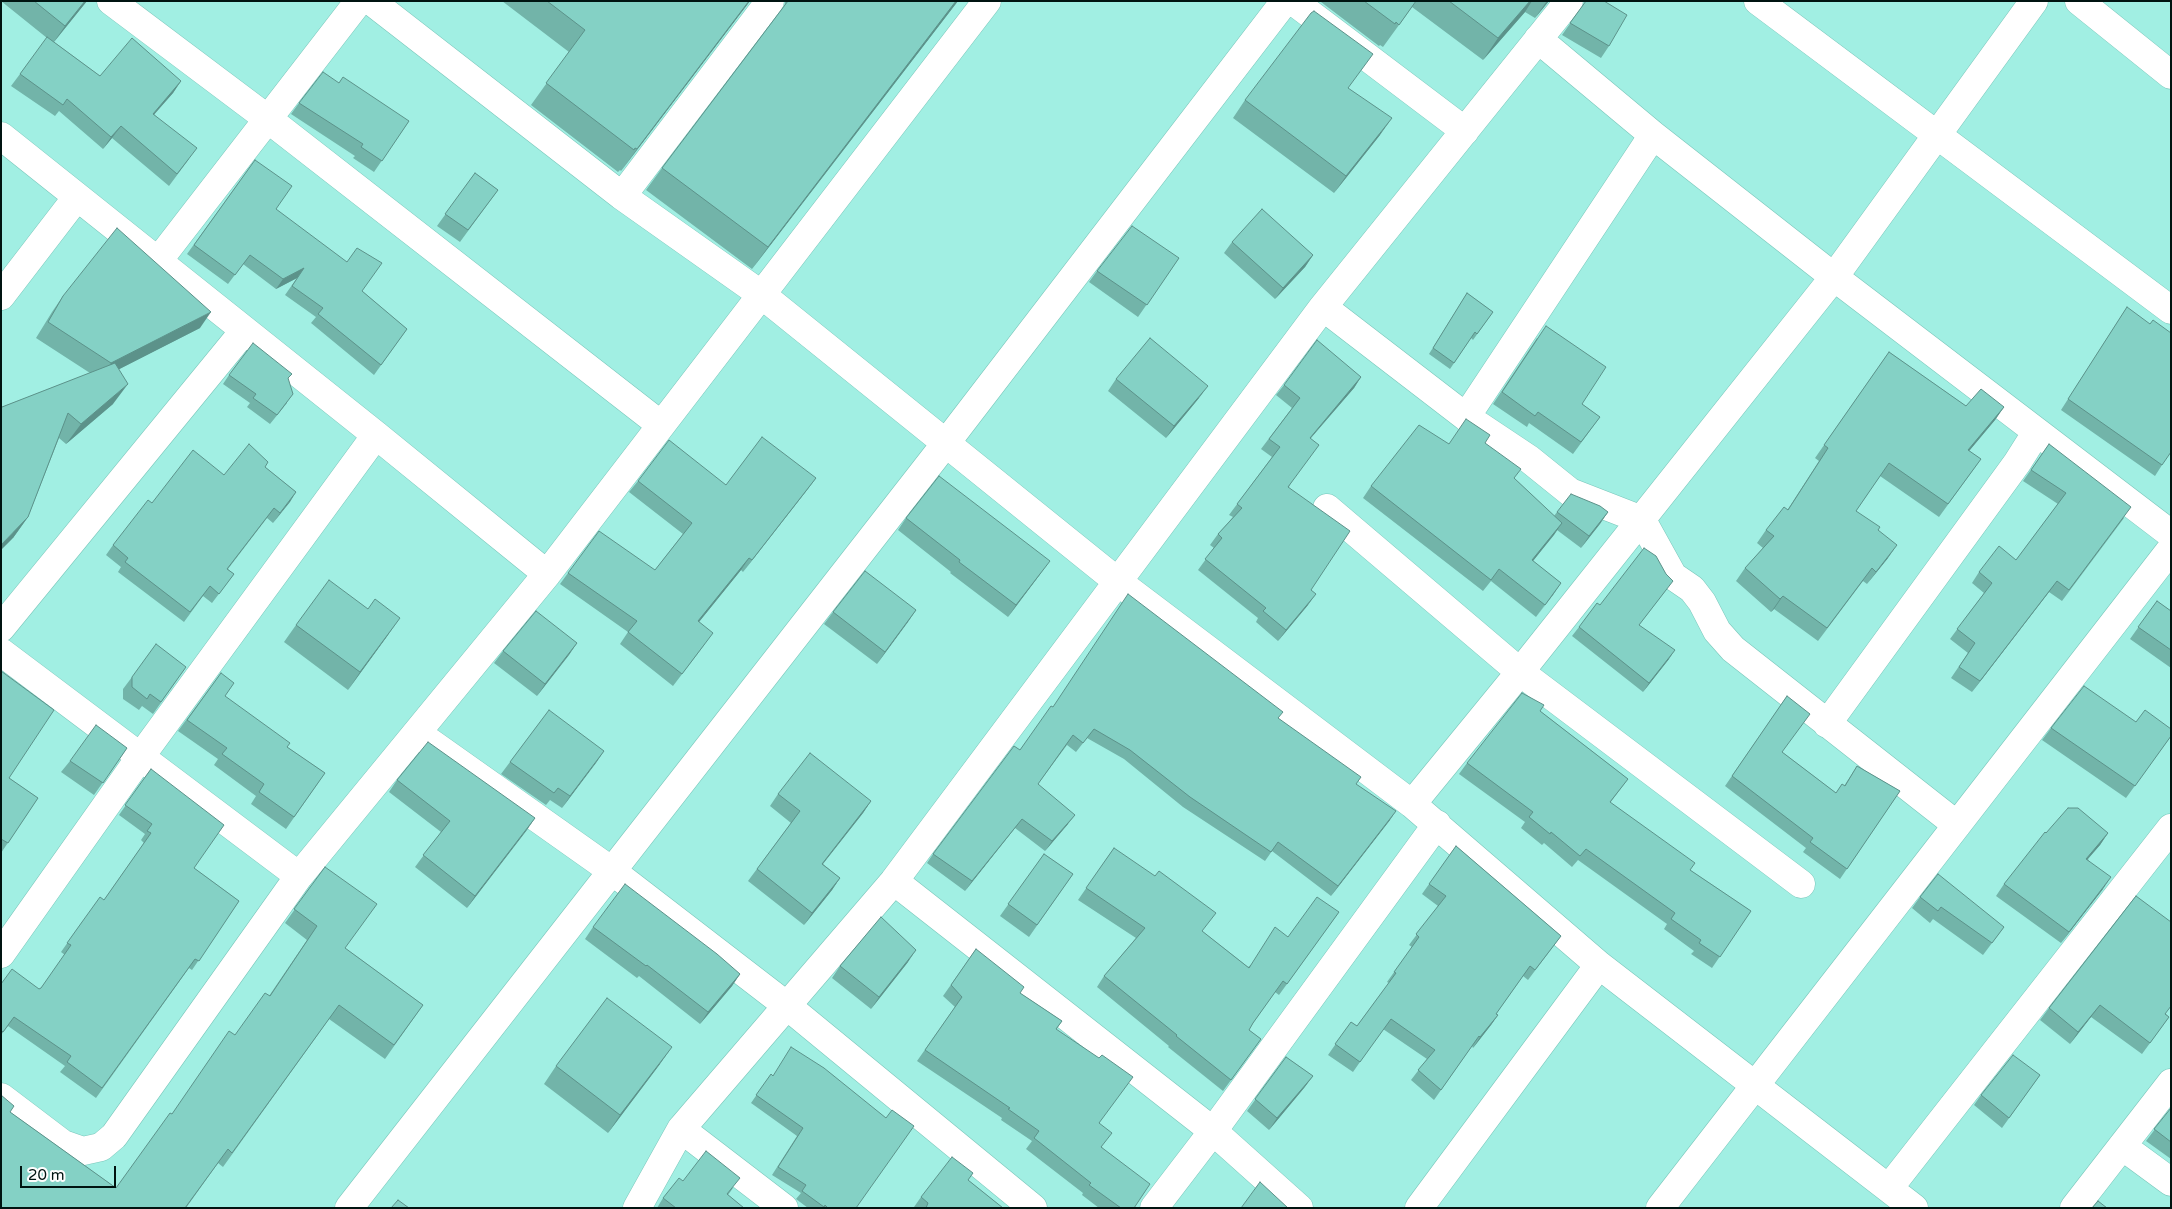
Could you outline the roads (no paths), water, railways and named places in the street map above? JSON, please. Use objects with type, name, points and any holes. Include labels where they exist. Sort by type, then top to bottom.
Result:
[{"type":"street","points":[[111,1],[268,119],[661,425]]},
{"type":"street","points":[[158,261],[359,1]]},
{"type":"street","points":[[371,1],[622,196],[762,295],[1117,581],[1438,824],[1599,965],[1914,1208]]},
{"type":"street","points":[[622,196],[770,1]]},
{"type":"street","points":[[1,1097],[63,1144],[83,1151],[102,1147],[114,1136],[299,876],[547,574],[987,1]]},
{"type":"street","points":[[350,1208],[946,443],[1285,1]]},
{"type":"street","points":[[1293,1],[1465,131]]},
{"type":"street","points":[[637,1208],[681,1129],[894,880],[1323,307],[1569,1]]},
{"type":"street","points":[[1758,1],[2171,310]]},
{"type":"street","points":[[1412,804],[1642,520],[1834,277],[2034,1]]},
{"type":"street","points":[[2079,1],[2171,76]]},
{"type":"street","points":[[1538,39],[1653,134],[1834,277],[2036,433],[2171,534]]},
{"type":"street","points":[[1466,417],[1653,134]]},
{"type":"street","points":[[1,136],[547,574]]},
{"type":"street","points":[[1,296],[77,197]]},
{"type":"street","points":[[1323,307],[1466,417],[1529,460],[1570,492],[1642,520],[1674,576],[1697,595],[1717,632],[1733,649],[1957,824]]},
{"type":"street","points":[[1,628],[244,331]]},
{"type":"street","points":[[1828,724],[2017,463],[2036,433]]},
{"type":"street","points":[[1,954],[141,756],[376,435]]},
{"type":"street","points":[[1326,508],[1520,672],[1801,884]]},
{"type":"street","points":[[1660,1208],[2171,549]]},
{"type":"street","points":[[1,652],[299,876]]},
{"type":"street","points":[[417,733],[612,871],[786,1005],[1033,1208]]},
{"type":"street","points":[[1154,1208],[1213,1131],[1438,824]]},
{"type":"street","points":[[1889,1188],[2171,828]]},
{"type":"street","points":[[894,880],[1213,1131],[1299,1208]]},
{"type":"street","points":[[1419,1208],[1599,965]]},
{"type":"street","points":[[2074,1208],[2171,1084]]},
{"type":"street","points":[[681,1129],[784,1208]]},
{"type":"street","points":[[2122,1146],[2171,1182]]}]
